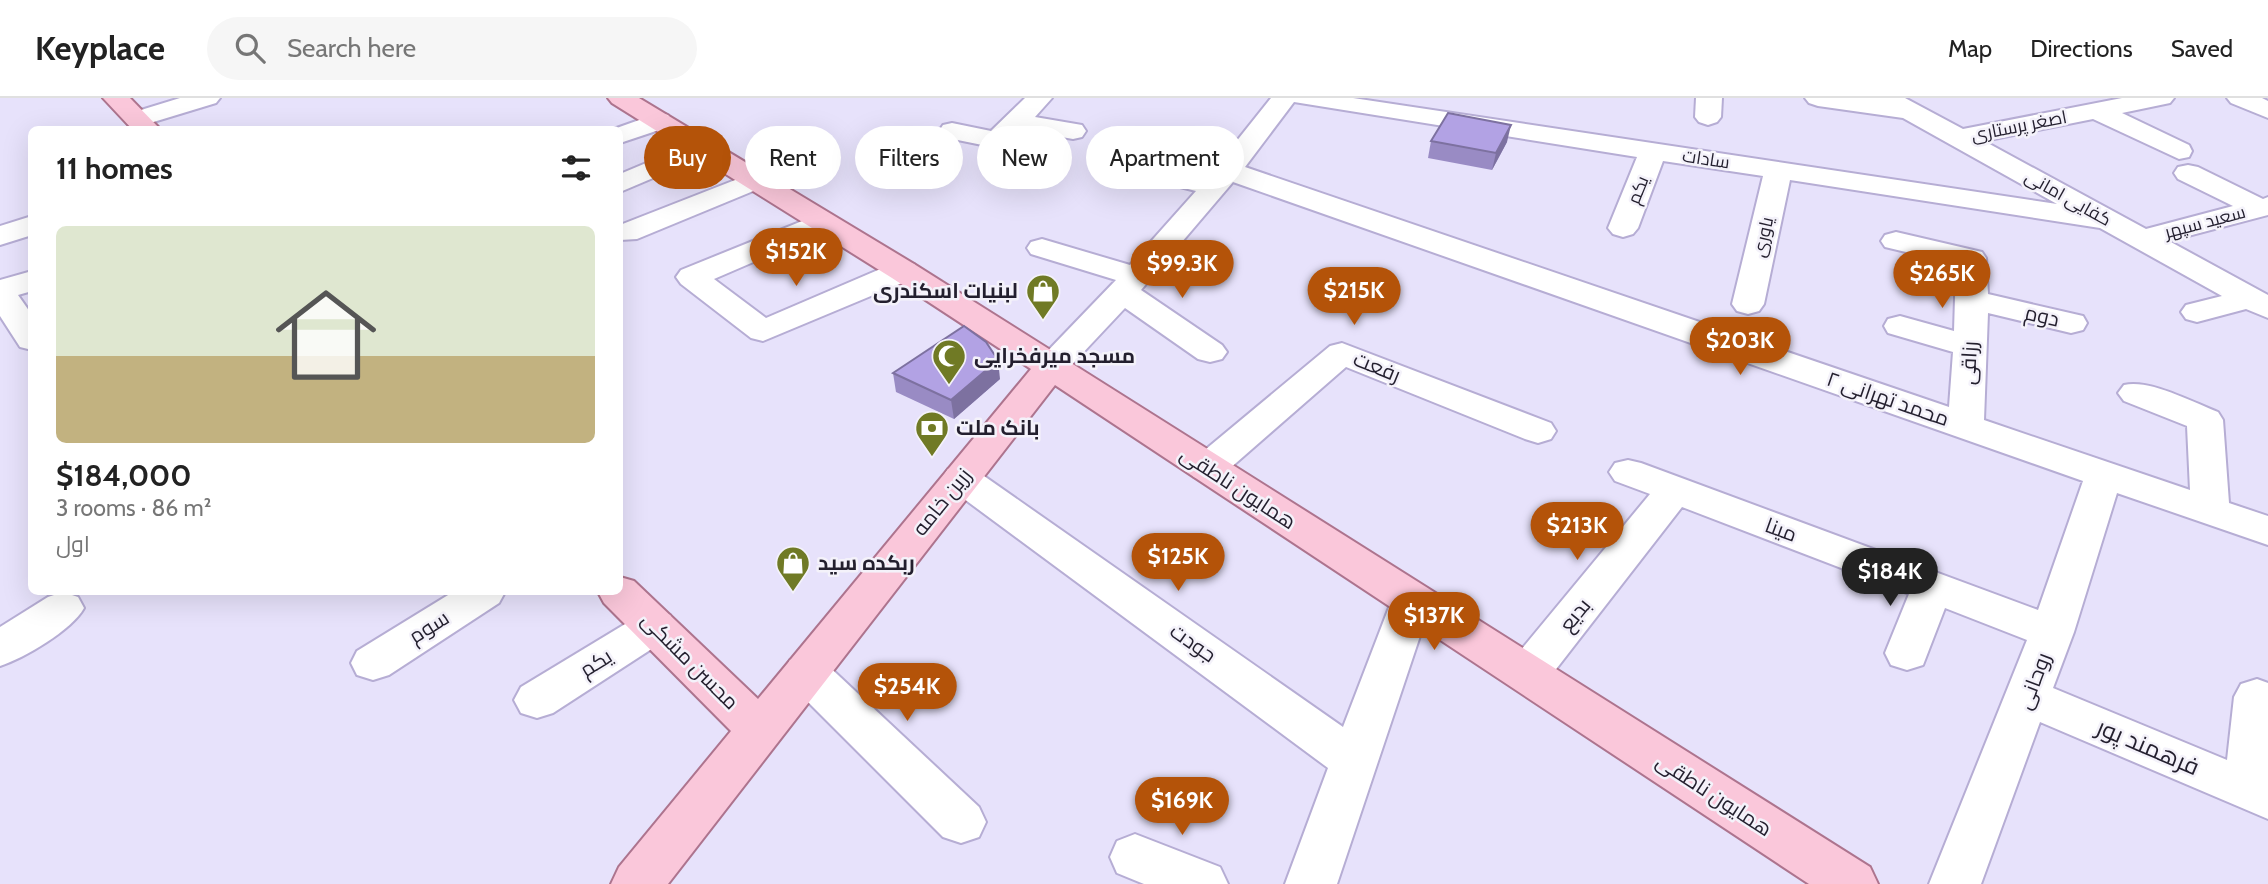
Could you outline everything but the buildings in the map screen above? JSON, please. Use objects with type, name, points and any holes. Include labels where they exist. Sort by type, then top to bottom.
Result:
[{"type":"main road","points":[[116,98],[143,124]]},
{"type":"main road","name":"همایون ناطقی","points":[[621,98],[667,126]]},
{"type":"main road","name":"همایون ناطقی","points":[[766,189],[904,271],[1527,674],[1841,881]]},
{"type":"main road","name":"زرین خامه","points":[[637,884],[1051,367]]},
{"type":"main road","name":"محسن مشکی","points":[[622,595],[760,730]]},
{"type":"street","points":[[143,124],[207,98]]},
{"type":"street","points":[[963,133],[997,140],[1039,98]]},
{"type":"street","name":"زرین خامه","points":[[1244,151],[1284,98]]},
{"type":"street","name":"سادات","points":[[1303,98],[2108,220]]},
{"type":"street","points":[[1818,98],[1898,104]]},
{"type":"street","name":"اصغر پرستاری","points":[[1959,138],[2161,98]]},
{"type":"street","points":[[2240,98],[2268,110]]},
{"type":"street","name":"کفایی امانی","points":[[1898,104],[2259,303]]},
{"type":"street","points":[[2096,111],[2263,207]]},
{"type":"street","points":[[623,134],[659,121]]},
{"type":"street","points":[[1016,121],[1073,131]]},
{"type":"street","name":"یکم","points":[[1623,228],[1653,151]]},
{"type":"street","name":"یاوری","points":[[1748,304],[1779,170]]},
{"type":"street","points":[[623,183],[644,173]]},
{"type":"street","points":[[626,233],[745,184]]},
{"type":"street","name":"محمد تهرانی ۲","points":[[1244,186],[1966,426],[2268,531]]},
{"type":"street","name":"زرین خامه","points":[[1051,367],[1131,285],[1214,189]]},
{"type":"street","name":"سعید سپهر","points":[[2142,239],[2263,207]]},
{"type":"street","points":[[822,222],[692,277],[763,331],[904,271]]},
{"type":"street","points":[[0,236],[28,226]]},
{"type":"street","name":"رزاقی","points":[[1896,241],[1971,258],[1972,300],[1966,426]]},
{"type":"street","points":[[1042,248],[1131,285],[1210,352]]},
{"type":"street","points":[[28,282],[0,292],[28,334]]},
{"type":"street","name":"دوم","points":[[1972,300],[2071,323]]},
{"type":"street","name":"کفایی امانی","points":[[2197,312],[2259,303]]},
{"type":"street","points":[[1900,326],[1970,346]]},
{"type":"street","name":"رفعت","points":[[1207,468],[1342,353],[1538,431]]},
{"type":"street","points":[[2136,393],[2205,419],[2210,511]]},
{"type":"street","name":"مینا","points":[[1628,472],[2052,632]]},
{"type":"street","name":"روحانی","points":[[1955,884],[2052,632],[2104,474]]},
{"type":"street","name":"جودت","points":[[961,478],[1355,761]]},
{"type":"street","name":"بدیع","points":[[1527,674],[1675,490]]},
{"type":"street","points":[[1907,653],[1933,585]]},
{"type":"street","name":"سوم","points":[[373,663],[479,595]]},
{"type":"street","points":[[1311,884],[1411,600]]},
{"type":"street","points":[[0,649],[64,608]]},
{"type":"street","name":"یکم","points":[[537,700],[655,626]]},
{"type":"street","points":[[806,673],[961,822]]},
{"type":"street","name":"فرهمند پور","points":[[2027,697],[2258,793]]},
{"type":"street","points":[[2258,793],[2257,697],[2268,702]]},
{"type":"street","points":[[1135,857],[1202,884]]},
{"type":"place","name":"لبنیات اسکندری","points":[[1043,321]]},
{"type":"place","name":"مسجد میرفخرایی","points":[[949,386]]},
{"type":"place","name":"بانک ملت","points":[[932,458]]},
{"type":"place","name":"ربکده سید","points":[[793,593]]}]
